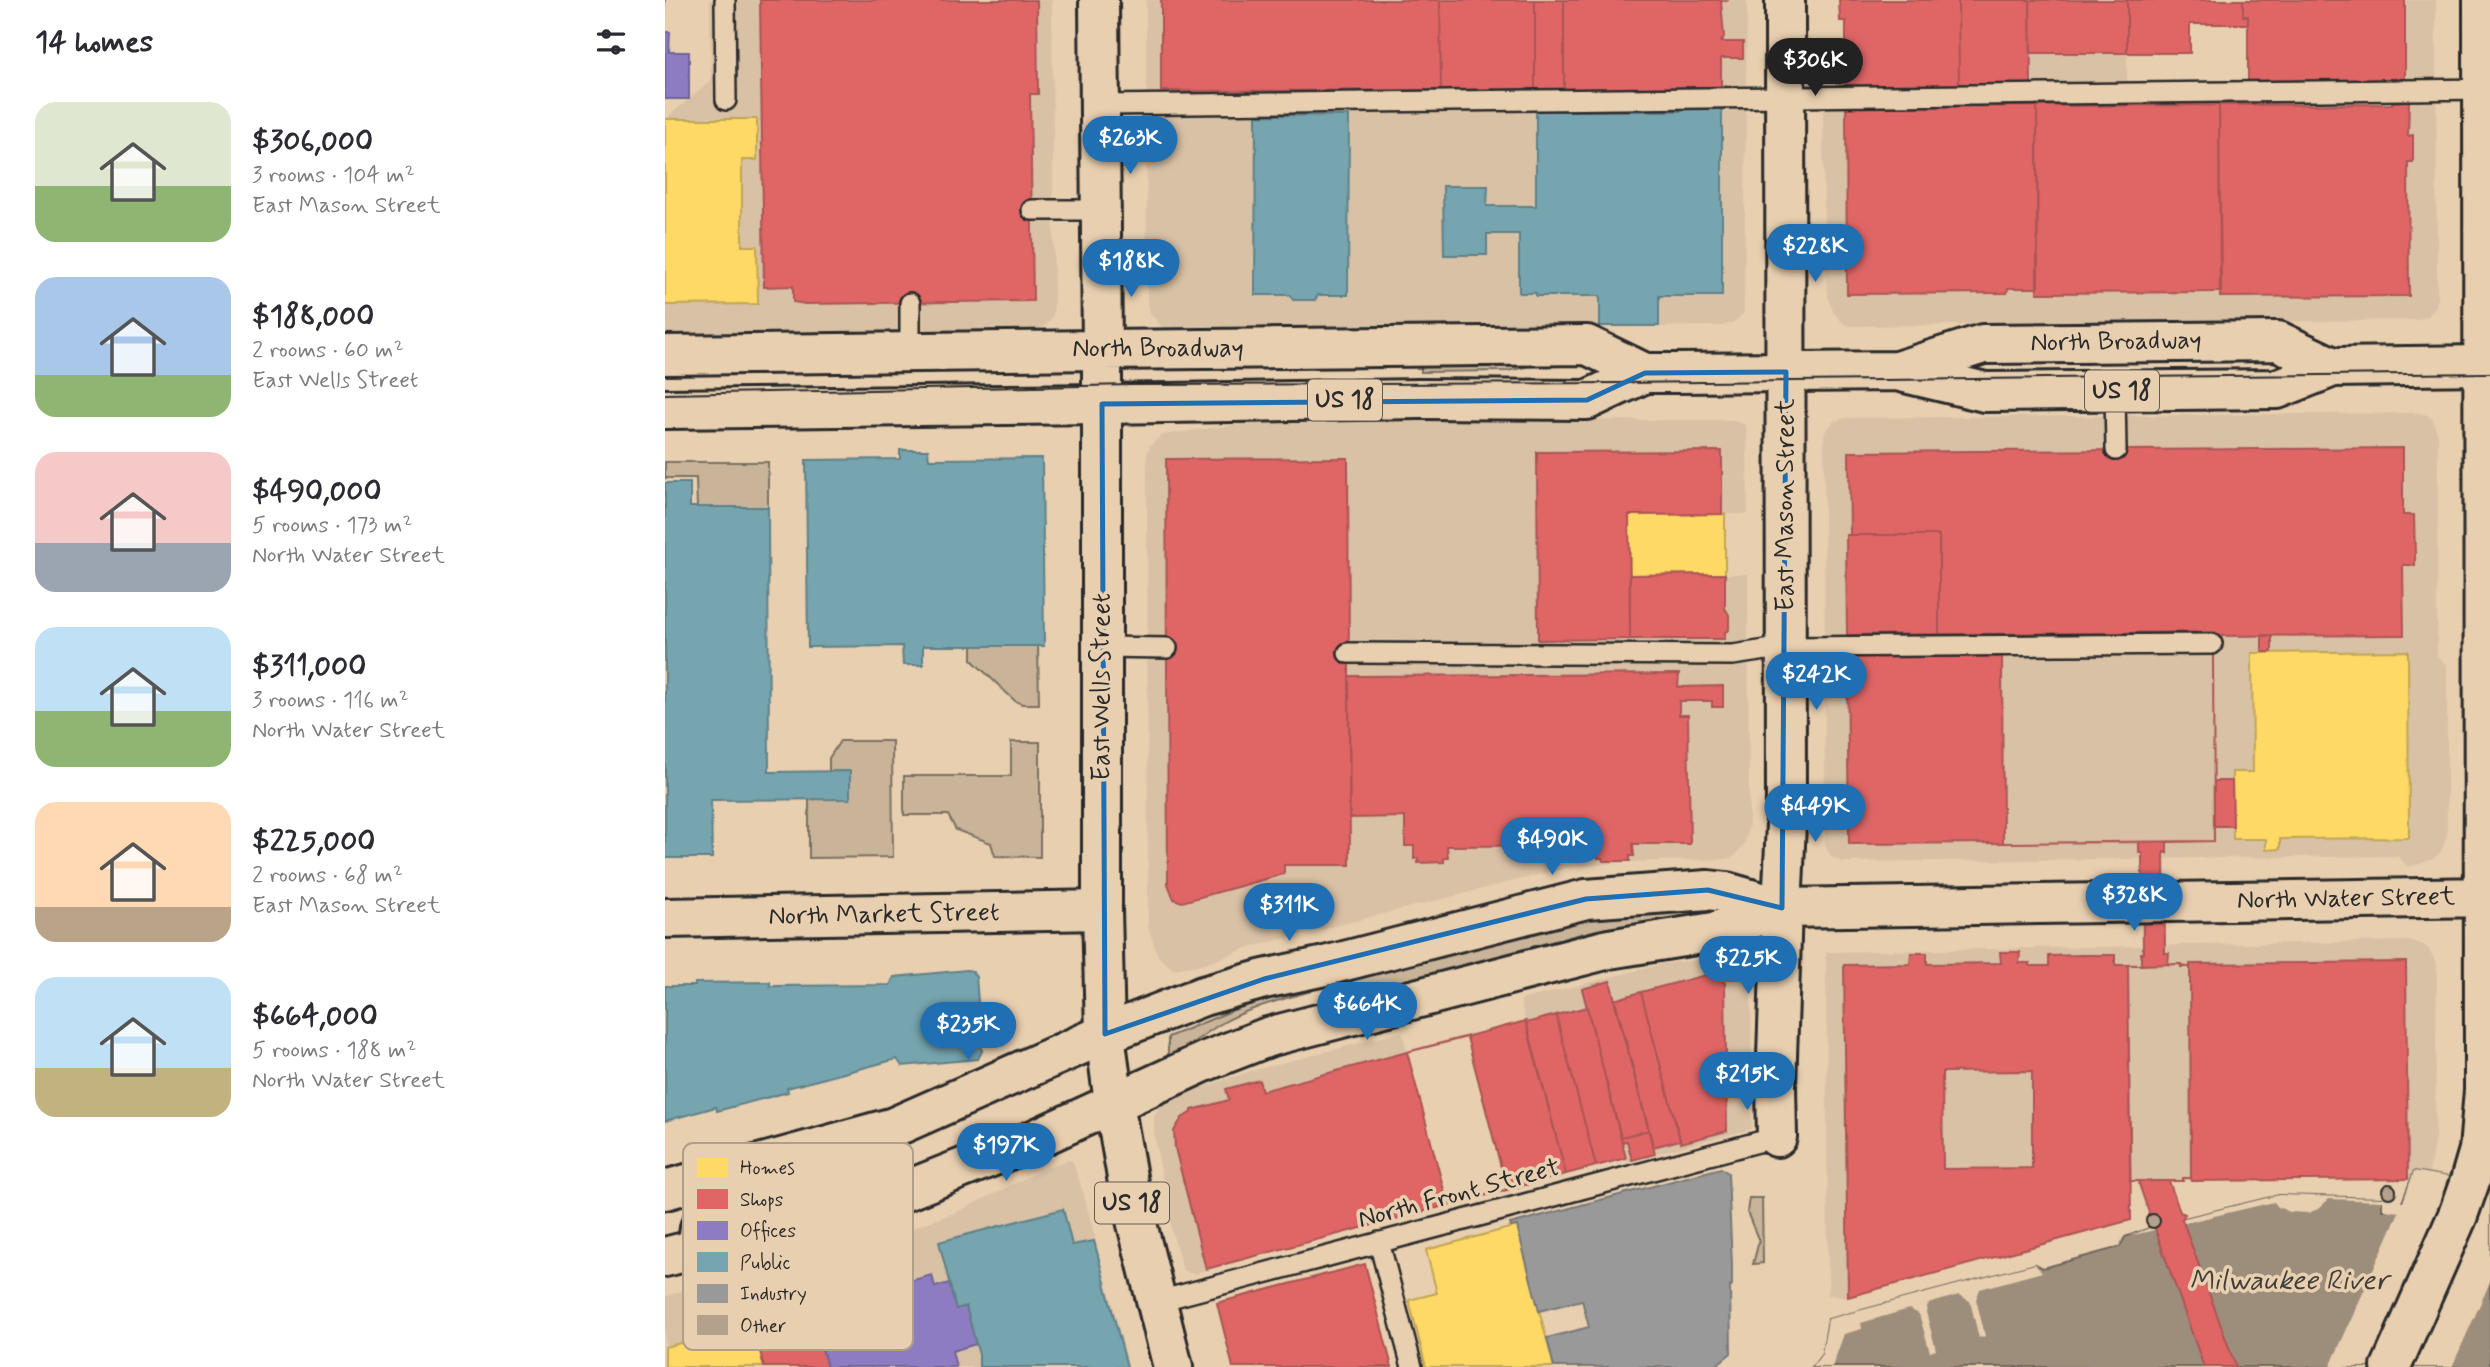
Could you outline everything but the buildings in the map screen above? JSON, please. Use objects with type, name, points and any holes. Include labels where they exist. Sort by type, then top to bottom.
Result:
[{"type":"main road","name":"East Wells Street","points":[[1099,0],[1102,911],[1105,1034],[1131,1200],[1173,1367]]},
{"type":"main road","name":"East Mason Street","points":[[1777,1137],[1776,1072],[1786,824],[1785,0]]},
{"type":"main road","points":[[2391,1367],[2458,1215],[2470,1181],[2479,1150],[2484,1090],[2488,897],[2488,365],[2487,89],[2483,0]]},
{"type":"main road","name":"North Broadway","points":[[1897,371],[1983,344],[2238,341],[2278,341],[2333,367]]},
{"type":"main road","name":"North Broadway","points":[[665,355],[1587,345],[1645,373]]},
{"type":"main road","name":"North Broadway","points":[[665,409],[1587,400],[1645,373],[1897,371],[1985,392],[2277,389],[2333,367],[2488,365]]},
{"type":"main road","name":"North Water Street","points":[[838,1143],[894,1127],[1166,1009],[1264,979],[1586,899],[1708,890],[1726,892],[1781,908],[2488,897]]},
{"type":"main road","name":"North Water Street","points":[[913,1188],[1029,1142],[1206,1061],[1268,1037],[1609,949],[1713,932],[1781,908]]},
{"type":"main road","name":"North Market Street","points":[[665,918],[1102,911]]},
{"type":"main road","name":"North Water Street","points":[[665,1191],[683,1186]]},
{"type":"lane","points":[[725,0],[726,100]]},
{"type":"lane","points":[[1100,105],[2487,89]]},
{"type":"lane","points":[[1032,210],[1101,210]]},
{"type":"lane","points":[[910,303],[911,353]]},
{"type":"lane","points":[[2115,391],[2116,450]]},
{"type":"lane","points":[[1348,653],[1733,655],[1786,647],[2117,639],[2212,644]]},
{"type":"lane","points":[[1102,647],[1167,648]]},
{"type":"lane","name":"North Front Street","points":[[1155,1301],[1777,1137]]},
{"type":"lane","points":[[1379,1242],[1412,1367]]},
{"type":"highlighted area","points":[[1786,372],[1782,908],[1708,890],[1586,899],[1264,979],[1105,1034],[1102,404],[1587,400],[1645,373]]},
{"type":"shaded area","points":[[710,0],[1052,0],[1054,304],[1053,316],[1047,324],[1039,329],[1023,331],[666,335],[665,119],[711,81]]},
{"type":"shaded area","points":[[1146,0],[1747,0],[1744,313],[1733,323],[1722,326],[1180,332],[1163,328],[1150,313],[1147,298]]},
{"type":"shaded area","points":[[1958,0],[2127,0],[2127,83],[1959,85]]},
{"type":"shaded area","points":[[2243,0],[2436,0],[2437,297],[2436,306],[2428,316],[2416,320],[1851,326],[1844,324],[1833,312],[1828,298],[1824,242],[1823,108],[2248,105],[2248,16]]},
{"type":"shaded area","points":[[1526,363],[1527,367],[1507,371],[1421,372],[1421,364]]},
{"type":"shaded area","points":[[2419,413],[2433,420],[2438,436],[2437,656],[2447,667],[2447,835],[2441,852],[2433,859],[2407,866],[2398,856],[1843,862],[1831,857],[1825,844],[1824,433],[1834,421],[1846,418]]},
{"type":"shaded area","points":[[1733,420],[1745,425],[1747,431],[1748,514],[1629,515],[1630,574],[1748,574],[1749,824],[1745,843],[1735,856],[1727,859],[1629,862],[1566,868],[1247,948],[1205,964],[1173,969],[1158,956],[1148,927],[1147,453],[1150,446],[1162,435],[1260,421]]},
{"type":"shaded area","points":[[665,462],[768,462],[768,507],[697,507],[696,478],[665,478]]},
{"type":"shaded area","points":[[972,646],[1038,646],[1039,704],[1022,704],[1015,701],[972,660]]},
{"type":"shaded area","points":[[840,741],[892,741],[893,857],[809,858],[809,799],[850,799],[850,772],[829,771],[829,758]]},
{"type":"shaded area","points":[[1011,742],[1040,742],[1040,857],[995,856],[991,843],[956,830],[948,815],[904,815],[904,776],[1011,776]]},
{"type":"shaded area","points":[[1698,909],[1698,914],[1596,930],[1348,995],[1346,990],[1357,974],[1537,928],[1598,916]]},
{"type":"shaded area","points":[[2407,941],[2428,948],[2437,964],[2435,1135],[2429,1173],[2414,1171],[2408,1179],[2130,1181],[2131,1220],[1848,1297],[1828,1295],[1826,952]]},
{"type":"shaded area","points":[[1721,957],[1738,960],[1748,971],[1751,983],[1752,1129],[1566,1174],[1520,1000],[1662,964]]},
{"type":"shaded area","points":[[1310,985],[1311,991],[1234,1017],[1168,1056],[1168,1037],[1236,1009]]},
{"type":"shaded area","points":[[1402,1032],[1448,1205],[1193,1274],[1183,1270],[1172,1232],[1154,1133],[1154,1116],[1161,1105],[1177,1096],[1251,1071]]},
{"type":"shaded area","points":[[1069,1160],[1073,1162],[1129,1367],[665,1367],[665,1296],[683,1291],[683,1350],[913,1350],[913,1227],[957,1212],[1048,1167]]},
{"type":"shaded area","points":[[1749,1198],[1762,1198],[1763,1263],[1753,1264],[1759,1241],[1747,1212]]},
{"type":"water","name":"Milwaukee River","points":[[2414,1171],[2484,1183],[2490,1181],[2490,1367],[1812,1367],[1822,1354],[1828,1319],[2035,1264],[2043,1268],[2120,1247],[2125,1237],[2160,1224],[2279,1195],[2382,1198],[2382,1210],[2399,1210]]},
{"type":"pier","points":[[2414,1171],[2484,1183],[2490,1181],[2490,1282],[2452,1367],[2330,1367],[2399,1212],[2384,1210],[2386,1200],[2386,1206],[2397,1207],[2399,1202],[2403,1202]]},
{"type":"pier","points":[[2279,1195],[2382,1198],[2382,1201],[2329,1199],[2318,1209],[2308,1213],[2290,1212],[2278,1207],[2274,1202],[2129,1236],[2160,1224]]},
{"type":"pier","points":[[2035,1264],[2042,1272],[1980,1289],[1976,1299],[1985,1336],[1979,1338],[1970,1301],[1959,1295],[1928,1304],[1926,1312],[1936,1350],[1930,1352],[1919,1314],[1909,1309],[1861,1323],[1862,1329],[1844,1334],[1832,1367],[1812,1367],[1822,1354],[1828,1319]]},
{"type":"tram line","points":[[665,394],[1132,385],[1621,383],[2490,373]]}]
